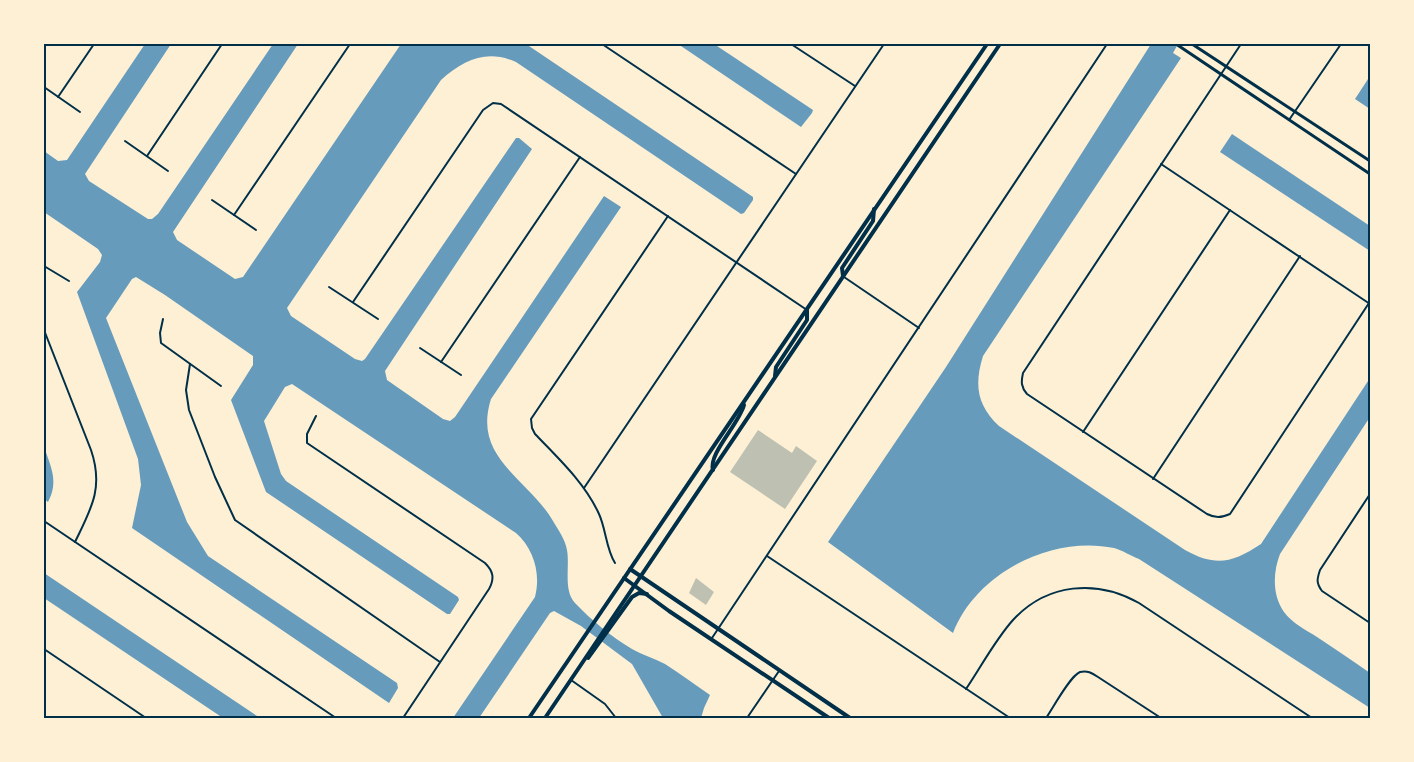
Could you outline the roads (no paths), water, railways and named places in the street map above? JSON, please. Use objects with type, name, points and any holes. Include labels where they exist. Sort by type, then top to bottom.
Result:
[{"type":"main road","points":[[529,718],[746,402],[874,208],[987,44]]},
{"type":"main road","points":[[609,627],[712,470],[1000,44]]},
{"type":"main road","points":[[843,277],[842,268],[873,221],[874,208]]},
{"type":"main road","points":[[775,377],[776,367],[807,320],[807,310]]},
{"type":"main road","points":[[712,470],[713,458],[741,416],[746,402]]},
{"type":"main road","points":[[630,569],[848,718]]},
{"type":"main road","points":[[624,578],[711,640],[830,718]]},
{"type":"main road","points":[[545,718],[633,595],[647,594]]},
{"type":"street","points":[[58,97],[94,44]]},
{"type":"street","points":[[147,156],[222,44]]},
{"type":"street","points":[[234,215],[350,44]]},
{"type":"street","points":[[602,44],[796,174]]},
{"type":"street","points":[[791,44],[855,86]]},
{"type":"street","points":[[584,488],[884,44]]},
{"type":"street","points":[[711,640],[1107,44]]},
{"type":"street","points":[[1176,44],[1371,174]]},
{"type":"street","points":[[1192,44],[1371,161]]},
{"type":"street","points":[[1161,164],[1370,303],[1230,514],[1223,517],[1214,518],[1207,514],[1083,432],[1027,394],[1021,380],[1023,373],[1049,333],[1161,164],[1221,74],[1226,66],[1241,44]]},
{"type":"street","points":[[1289,120],[1341,44]]},
{"type":"street","points":[[44,87],[80,112]]},
{"type":"street","points":[[353,302],[483,110],[493,104],[501,104],[807,310]]},
{"type":"street","points":[[124,141],[168,171]]},
{"type":"street","points":[[441,362],[580,156]]},
{"type":"street","points":[[212,200],[256,230]]},
{"type":"street","points":[[1083,432],[1230,210]]},
{"type":"street","points":[[615,563],[598,512],[584,488],[535,434],[531,419],[668,216]]},
{"type":"street","points":[[1153,478],[1300,256]]},
{"type":"street","points":[[44,266],[69,281]]},
{"type":"street","points":[[843,277],[919,328]]},
{"type":"street","points":[[329,287],[378,319]]},
{"type":"street","points":[[164,319],[159,333],[161,344],[221,386]]},
{"type":"street","points":[[44,330],[91,450],[96,469],[93,506],[75,542]]},
{"type":"street","points":[[420,348],[461,375]]},
{"type":"street","points":[[190,364],[187,403],[215,477],[240,526],[440,662]]},
{"type":"street","points":[[316,416],[307,434],[307,443],[490,568],[493,576],[489,589],[403,718]]},
{"type":"street","points":[[1371,494],[1320,570],[1317,579],[1322,591],[1371,623]]},
{"type":"street","points":[[44,521],[336,718]]},
{"type":"street","points":[[767,556],[1010,718]]},
{"type":"street","points":[[966,689],[1013,620],[1038,600],[1064,590],[1086,587],[1102,589],[1131,599],[1312,718]]},
{"type":"street","points":[[44,649],[146,718]]},
{"type":"street","points":[[747,718],[779,671]]},
{"type":"street","points":[[1046,718],[1073,678],[1083,671],[1098,676],[1161,718]]},
{"type":"street","points":[[570,680],[605,704],[616,718]]},
{"type":"water","points":[[145,44],[171,44],[85,174],[89,181],[148,219],[152,219],[158,214],[273,44],[298,44],[173,232],[177,240],[235,279],[243,277],[401,44],[526,44],[753,197],[744,213],[741,214],[516,62],[495,57],[476,59],[458,67],[441,80],[287,308],[291,316],[355,359],[362,361],[365,359],[516,138],[519,138],[532,149],[385,371],[387,380],[443,419],[450,421],[455,417],[604,196],[621,207],[491,399],[487,419],[489,437],[505,466],[542,506],[562,535],[568,557],[571,598],[595,622],[617,639],[636,651],[665,664],[710,695],[701,718],[663,718],[632,664],[581,626],[554,611],[550,613],[479,718],[453,718],[535,597],[537,580],[534,562],[532,554],[522,539],[292,384],[285,387],[264,421],[281,474],[286,481],[458,597],[459,600],[450,614],[447,614],[266,492],[231,400],[253,365],[253,356],[136,277],[132,279],[106,318],[187,522],[208,556],[397,683],[398,688],[389,703],[132,528],[141,485],[138,459],[77,292],[100,262],[102,255],[98,249],[44,212],[44,151],[58,161],[67,160]]},
{"type":"water","points":[[678,44],[714,44],[813,110],[812,113],[801,127]]},
{"type":"water","points":[[1151,44],[1178,44],[1173,53],[1181,58],[983,356],[978,385],[979,394],[986,410],[999,426],[1185,550],[1215,561],[1232,559],[1261,544],[1370,378],[1370,417],[1280,554],[1275,583],[1280,605],[1291,620],[1370,673],[1370,708],[1139,559],[1114,548],[1090,545],[1066,547],[1041,553],[1018,563],[997,576],[979,593],[964,612],[953,633],[828,542],[946,367]]},
{"type":"water","points":[[1370,76],[1370,109],[1355,99]]},
{"type":"water","points":[[1232,134],[1370,226],[1370,251],[1220,152]]},
{"type":"water","points":[[44,447],[53,481],[48,502],[44,499]]},
{"type":"water","points":[[44,573],[260,718],[223,718],[44,598]]}]
